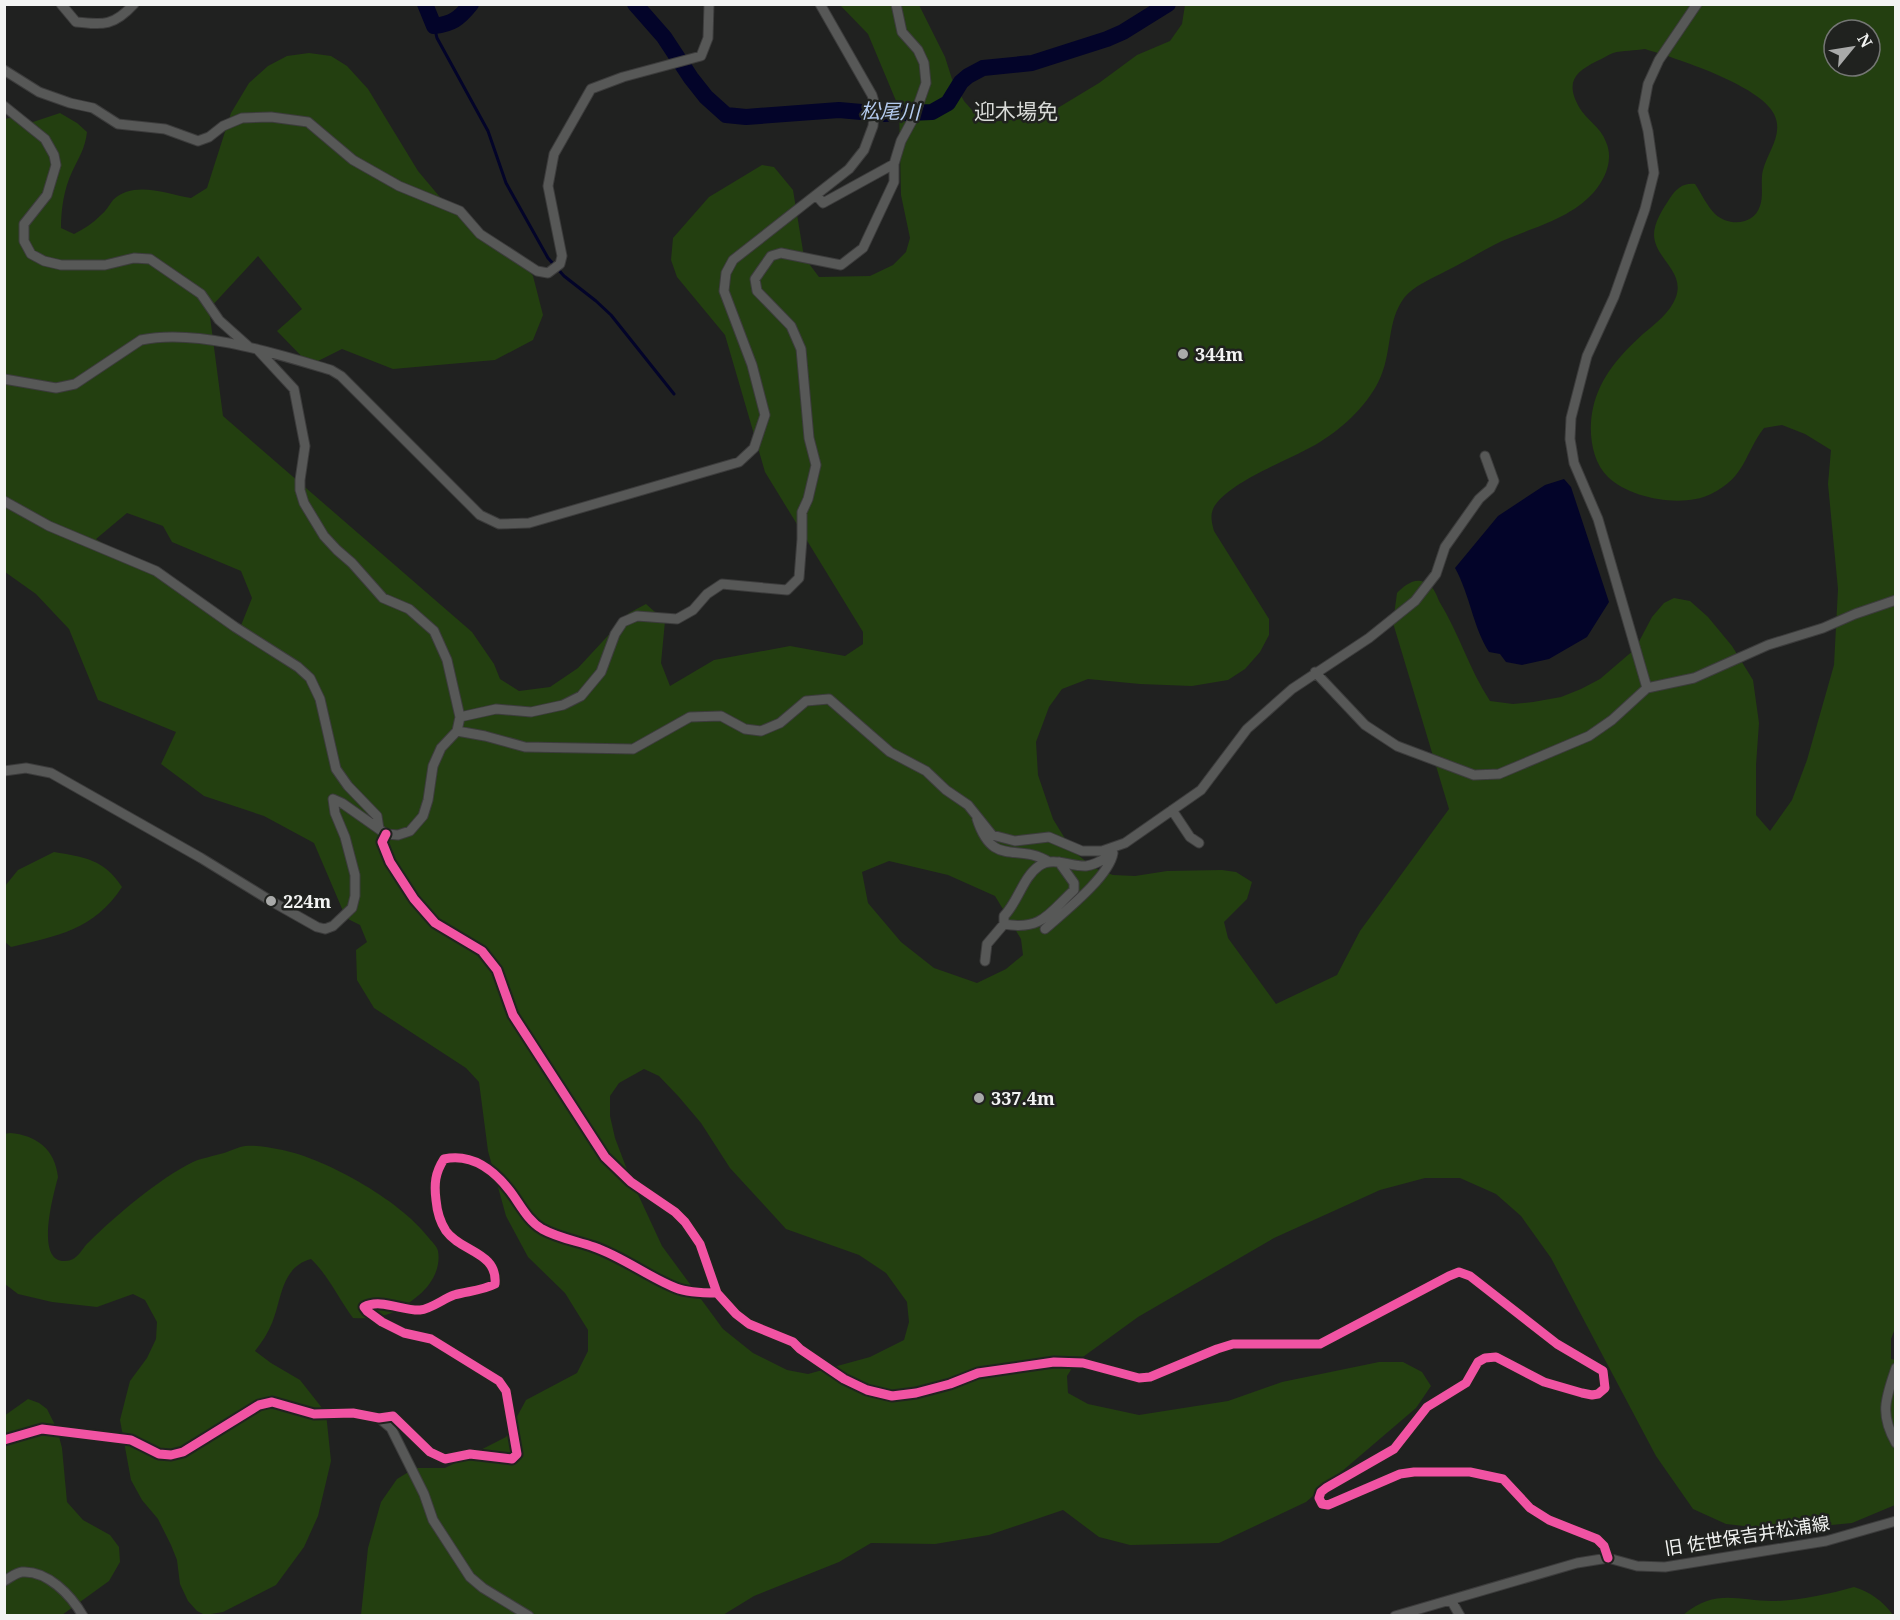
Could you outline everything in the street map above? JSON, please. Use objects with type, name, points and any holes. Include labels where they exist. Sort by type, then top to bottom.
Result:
[{"type":"street","points":[[61,4],[76,22],[102,25],[121,18],[134,4]]},
{"type":"street","points":[[4,70],[39,92],[69,103],[93,108],[118,124],[165,129],[198,141],[242,118],[271,117],[308,122],[353,160],[399,186],[460,211],[480,234],[537,271],[548,273],[560,264],[562,256],[548,186],[554,154],[568,127],[591,89],[623,77],[701,56],[708,38],[709,4]]},
{"type":"street","points":[[4,379],[56,387],[75,384],[141,340],[170,338],[252,347],[331,370],[341,376],[480,515],[499,524],[529,523],[739,462],[754,448],[765,416],[752,365],[724,291],[726,273],[733,260],[849,169],[864,150],[873,126],[875,105],[872,95],[820,4]]},
{"type":"street","points":[[459,717],[496,709],[531,712],[563,705],[581,696],[601,672],[615,634],[623,622],[637,616],[677,619],[693,610],[707,594],[722,584],[787,590],[799,578],[801,512],[808,499],[816,465],[809,438],[801,349],[791,326],[757,291],[755,279],[771,256],[781,253],[841,266],[863,248],[894,182],[894,164],[901,141],[914,117],[926,83],[924,63],[918,50],[902,32],[896,4]]},
{"type":"street","points":[[1647,688],[1598,519],[1574,463],[1570,439],[1571,418],[1587,356],[1622,275],[1645,209],[1654,173],[1643,111],[1648,84],[1659,60],[1697,4]]},
{"type":"street","points":[[4,106],[45,139],[54,155],[56,165],[47,195],[24,224],[24,241],[31,254],[44,261],[61,265],[105,265],[134,258],[150,259],[201,294],[219,320],[252,347],[294,389],[305,446],[300,480],[304,503],[324,536],[352,562],[383,598],[409,609],[434,631],[447,660],[459,717],[457,731],[441,748],[433,766],[423,816],[410,831],[398,835],[382,832],[333,799],[335,813],[345,837],[355,875],[355,896],[352,908],[333,926],[326,929],[317,927],[271,901],[201,858],[51,773],[26,768],[4,771]]},
{"type":"street","points":[[816,195],[823,203],[894,164]]},
{"type":"street","points":[[457,731],[525,747],[633,749],[690,717],[721,716],[745,729],[761,731],[780,723],[806,701],[829,699],[890,752],[926,771],[946,790],[968,805],[992,835],[1015,841],[1048,837],[1082,851],[1102,851],[1125,843],[1201,790],[1247,729],[1292,689],[1369,638],[1415,601],[1436,574],[1445,547],[1494,481],[1485,456]]},
{"type":"street","points":[[4,501],[49,526],[156,571],[235,627],[298,667],[310,678],[320,699],[336,769],[348,786],[377,816],[382,832],[382,842],[390,862],[414,899],[435,923],[482,951],[496,970],[513,1015],[605,1157],[631,1182],[685,1221],[700,1244],[717,1293],[736,1314],[749,1323],[793,1342],[844,1378],[867,1390],[892,1396],[916,1393],[978,1374],[1034,1364],[1083,1363],[1139,1378],[1150,1377],[1233,1344],[1320,1344],[1459,1272],[1470,1276],[1557,1344],[1603,1371],[1605,1388],[1599,1394],[1582,1393],[1544,1382],[1496,1357],[1485,1358],[1478,1362],[1466,1383],[1427,1407],[1394,1449],[1321,1492],[1319,1498],[1322,1504],[1328,1505],[1400,1474],[1470,1472],[1503,1479],[1530,1508],[1549,1520],[1597,1539],[1604,1546],[1608,1558]]},
{"type":"street","points":[[1315,672],[1365,725],[1397,746],[1474,775],[1499,774],[1589,736],[1612,720],[1647,688],[1694,678],[1768,645],[1823,628],[1896,600]]},
{"type":"street","points":[[1172,810],[1190,837],[1199,843]]},
{"type":"street","points":[[976,814],[982,835],[995,849],[1040,856],[1049,862]]},
{"type":"street","points":[[985,961],[987,944],[1004,924],[1004,916],[1012,908],[1028,879],[1040,865],[1059,862],[1086,866],[1108,857],[1111,848]]},
{"type":"street","points":[[1045,929],[1086,892],[1108,866],[1114,854],[1111,848]]},
{"type":"street","points":[[1004,924],[1020,927],[1037,924],[1074,890],[1074,883],[1059,862]]},
{"type":"street","points":[[4,1440],[42,1429],[131,1440],[159,1454],[171,1455],[183,1452],[259,1405],[272,1402],[314,1414],[353,1413],[379,1418],[393,1416],[430,1452],[445,1459],[470,1454],[512,1459],[517,1454],[506,1391],[499,1381],[431,1339],[404,1333],[382,1322],[364,1307],[369,1304],[421,1310],[454,1295],[483,1290],[495,1284],[496,1274],[487,1260],[446,1232],[439,1218],[434,1181],[444,1160],[456,1156],[470,1158],[496,1176],[510,1191],[525,1214],[543,1229],[630,1263],[678,1289],[717,1293]]},
{"type":"street","points":[[1896,1368],[1884,1414],[1896,1443]]},
{"type":"street","points":[[379,1418],[391,1428],[424,1494],[433,1520],[470,1577],[483,1588],[529,1616]]},
{"type":"street","points":[[1890,1430],[1896,1420]]},
{"type":"street","name":"旧 佐世保吉井松浦線","points":[[1395,1616],[1565,1566],[1608,1558],[1637,1566],[1665,1567],[1826,1541],[1896,1521]]},
{"type":"street","points":[[4,1581],[16,1573],[35,1573],[49,1580],[69,1596],[83,1616]]},
{"type":"street","points":[[1451,1599],[1460,1616]]},
{"type":"green space","points":[[840,5],[919,5],[964,101],[979,118],[989,122],[1031,118],[1056,109],[1099,83],[1137,55],[1170,41],[1182,24],[1185,5],[1895,5],[1896,1326],[1891,1339],[1891,1359],[1896,1360],[1895,1505],[1852,1523],[1780,1530],[1726,1524],[1693,1509],[1656,1456],[1551,1258],[1521,1216],[1496,1194],[1460,1178],[1425,1178],[1380,1190],[1274,1238],[1138,1317],[1076,1362],[1067,1376],[1068,1393],[1088,1404],[1139,1415],[1228,1401],[1282,1382],[1379,1362],[1403,1362],[1422,1372],[1431,1386],[1416,1408],[1306,1502],[1219,1543],[1130,1545],[1099,1537],[1063,1510],[989,1535],[935,1544],[871,1543],[839,1562],[754,1596],[723,1615],[361,1615],[368,1548],[381,1502],[397,1479],[415,1468],[445,1468],[506,1437],[526,1400],[577,1373],[588,1351],[588,1330],[565,1293],[528,1257],[506,1216],[488,1151],[479,1082],[466,1068],[374,1008],[357,980],[356,950],[367,942],[360,925],[346,918],[314,843],[264,816],[204,796],[161,764],[176,732],[98,700],[69,629],[36,594],[5,572],[5,119],[19,116],[33,122],[60,113],[87,132],[83,148],[67,185],[62,206],[61,228],[74,234],[98,218],[121,194],[150,190],[191,198],[207,188],[231,113],[249,83],[268,66],[287,56],[309,53],[331,56],[347,66],[368,89],[418,171],[439,196],[480,232],[521,259],[533,276],[543,315],[533,340],[495,360],[393,369],[342,349],[310,365],[277,331],[302,309],[258,256],[209,309],[223,416],[472,632],[494,664],[500,679],[519,691],[550,687],[578,668],[629,613],[646,604],[665,621],[661,663],[670,686],[714,660],[790,646],[845,656],[863,644],[863,632],[765,472],[725,335],[677,277],[671,260],[673,238],[709,197],[762,165],[774,167],[793,190],[804,257],[819,277],[870,276],[893,265],[906,252],[910,238],[901,195],[899,108],[868,34]],"holes":[[[1645,49],[1716,74],[1752,93],[1766,103],[1774,114],[1777,129],[1763,170],[1760,206],[1752,217],[1740,222],[1721,218],[1709,207],[1695,184],[1687,184],[1678,189],[1662,211],[1654,235],[1659,251],[1676,280],[1678,288],[1676,297],[1666,313],[1626,350],[1606,376],[1593,408],[1592,445],[1602,470],[1618,485],[1643,496],[1672,501],[1699,498],[1723,487],[1738,473],[1764,428],[1782,425],[1805,434],[1831,450],[1828,484],[1838,589],[1834,665],[1807,760],[1792,800],[1770,831],[1756,815],[1759,723],[1753,680],[1732,646],[1708,617],[1690,601],[1674,598],[1664,603],[1652,617],[1635,649],[1600,679],[1561,697],[1513,704],[1490,701],[1434,590],[1425,582],[1411,582],[1397,593],[1393,623],[1449,809],[1360,931],[1337,975],[1276,1004],[1228,938],[1224,922],[1247,899],[1252,882],[1236,872],[1222,870],[1167,871],[1135,876],[1113,875],[1094,868],[1072,850],[1053,819],[1038,775],[1036,742],[1049,707],[1062,689],[1088,679],[1192,686],[1228,680],[1245,669],[1260,652],[1269,635],[1269,619],[1214,531],[1211,517],[1213,509],[1220,499],[1232,489],[1320,442],[1355,414],[1370,396],[1381,376],[1395,316],[1404,298],[1413,290],[1502,241],[1563,216],[1594,192],[1607,169],[1608,149],[1601,132],[1579,107],[1573,91],[1574,79],[1583,69],[1611,54]],[[127,513],[163,526],[172,542],[241,571],[252,598],[240,628],[96,539]],[[889,861],[948,875],[995,896],[1021,939],[1023,955],[1006,969],[977,983],[934,968],[901,942],[868,903],[862,872]],[[644,1069],[659,1076],[701,1123],[730,1168],[786,1229],[859,1255],[886,1273],[907,1302],[909,1322],[904,1340],[870,1357],[808,1374],[787,1370],[753,1353],[723,1329],[662,1246],[629,1175],[615,1138],[610,1116],[610,1096],[619,1083]]]},
{"type":"green space","points":[[54,852],[84,858],[100,865],[108,870],[122,887],[99,913],[87,922],[59,935],[11,947],[5,942],[5,886],[18,870]]},
{"type":"green space","points":[[10,1133],[36,1140],[43,1145],[53,1159],[58,1177],[50,1211],[48,1239],[50,1251],[56,1258],[65,1261],[76,1257],[125,1209],[152,1187],[180,1169],[200,1159],[249,1146],[295,1153],[337,1170],[399,1209],[436,1247],[439,1257],[438,1264],[428,1286],[396,1311],[372,1318],[353,1318],[311,1259],[301,1263],[288,1276],[270,1327],[255,1351],[300,1380],[326,1413],[331,1461],[318,1516],[304,1547],[276,1585],[223,1612],[205,1615],[197,1611],[188,1601],[180,1584],[177,1560],[171,1545],[158,1519],[142,1500],[131,1480],[120,1420],[130,1381],[147,1358],[156,1339],[157,1322],[145,1300],[133,1294],[97,1307],[52,1302],[18,1294],[5,1284],[4,1134]]},
{"type":"green space","points":[[28,1399],[47,1409],[57,1429],[62,1448],[67,1502],[83,1520],[110,1535],[119,1547],[120,1562],[109,1581],[62,1615],[5,1615],[4,1416]]},
{"type":"green space","points":[[1854,1587],[1876,1598],[1893,1615],[1683,1615],[1695,1606],[1718,1599],[1776,1601],[1815,1596]]},
{"type":"water","points":[[1564,479],[1571,487],[1609,602],[1587,637],[1549,659],[1522,665],[1506,662],[1500,654],[1489,652],[1455,568],[1498,516],[1545,485]]},
{"type":"waterway","name":"松尾川","points":[[425,4],[434,26],[455,20],[471,4]]},
{"type":"waterway","name":"松尾川","points":[[635,4],[664,37],[706,97],[726,115],[746,117],[839,110],[884,114],[932,112],[948,103],[961,82],[983,68],[1032,63],[1107,39],[1123,32],[1168,4]]},
{"type":"waterway","points":[[434,26],[437,38],[488,131],[506,183],[548,258],[564,276],[611,315],[674,394]]},
{"type":"cycle path","points":[[386,834],[382,842],[390,862],[414,899],[435,923],[482,951],[497,970],[513,1015],[605,1157],[631,1182],[675,1212],[685,1222],[700,1244],[717,1293],[736,1314],[749,1324],[793,1342],[844,1379],[867,1390],[892,1396],[916,1393],[950,1384],[978,1373],[1054,1362],[1083,1363],[1139,1378],[1150,1377],[1233,1344],[1320,1344],[1459,1272],[1470,1276],[1557,1344],[1603,1371],[1605,1388],[1598,1394],[1582,1393],[1544,1382],[1496,1357],[1485,1358],[1478,1362],[1466,1383],[1427,1407],[1394,1449],[1321,1492],[1319,1498],[1322,1504],[1328,1505],[1400,1474],[1470,1472],[1503,1479],[1530,1508],[1549,1520],[1597,1539],[1604,1546],[1608,1558]]},
{"type":"cycle path","points":[[4,1440],[42,1429],[131,1440],[159,1454],[171,1455],[183,1452],[259,1405],[272,1402],[314,1414],[353,1413],[379,1418],[393,1416],[430,1452],[445,1459],[470,1454],[512,1459],[517,1454],[506,1391],[499,1381],[431,1339],[404,1333],[382,1322],[364,1307],[384,1304],[420,1310],[454,1295],[480,1290],[495,1284],[491,1265],[453,1238],[440,1220],[435,1184],[444,1159],[464,1158],[481,1164],[503,1183],[532,1221],[548,1232],[605,1251],[681,1290],[717,1293]]},
{"type":"place","name":"344m","points":[[1183,354]]},
{"type":"place","name":"224m","points":[[271,901]]},
{"type":"place","name":"337.4m","points":[[979,1098]]},
{"type":"district","name":"迎木場免","points":[[1016,111]]}]
